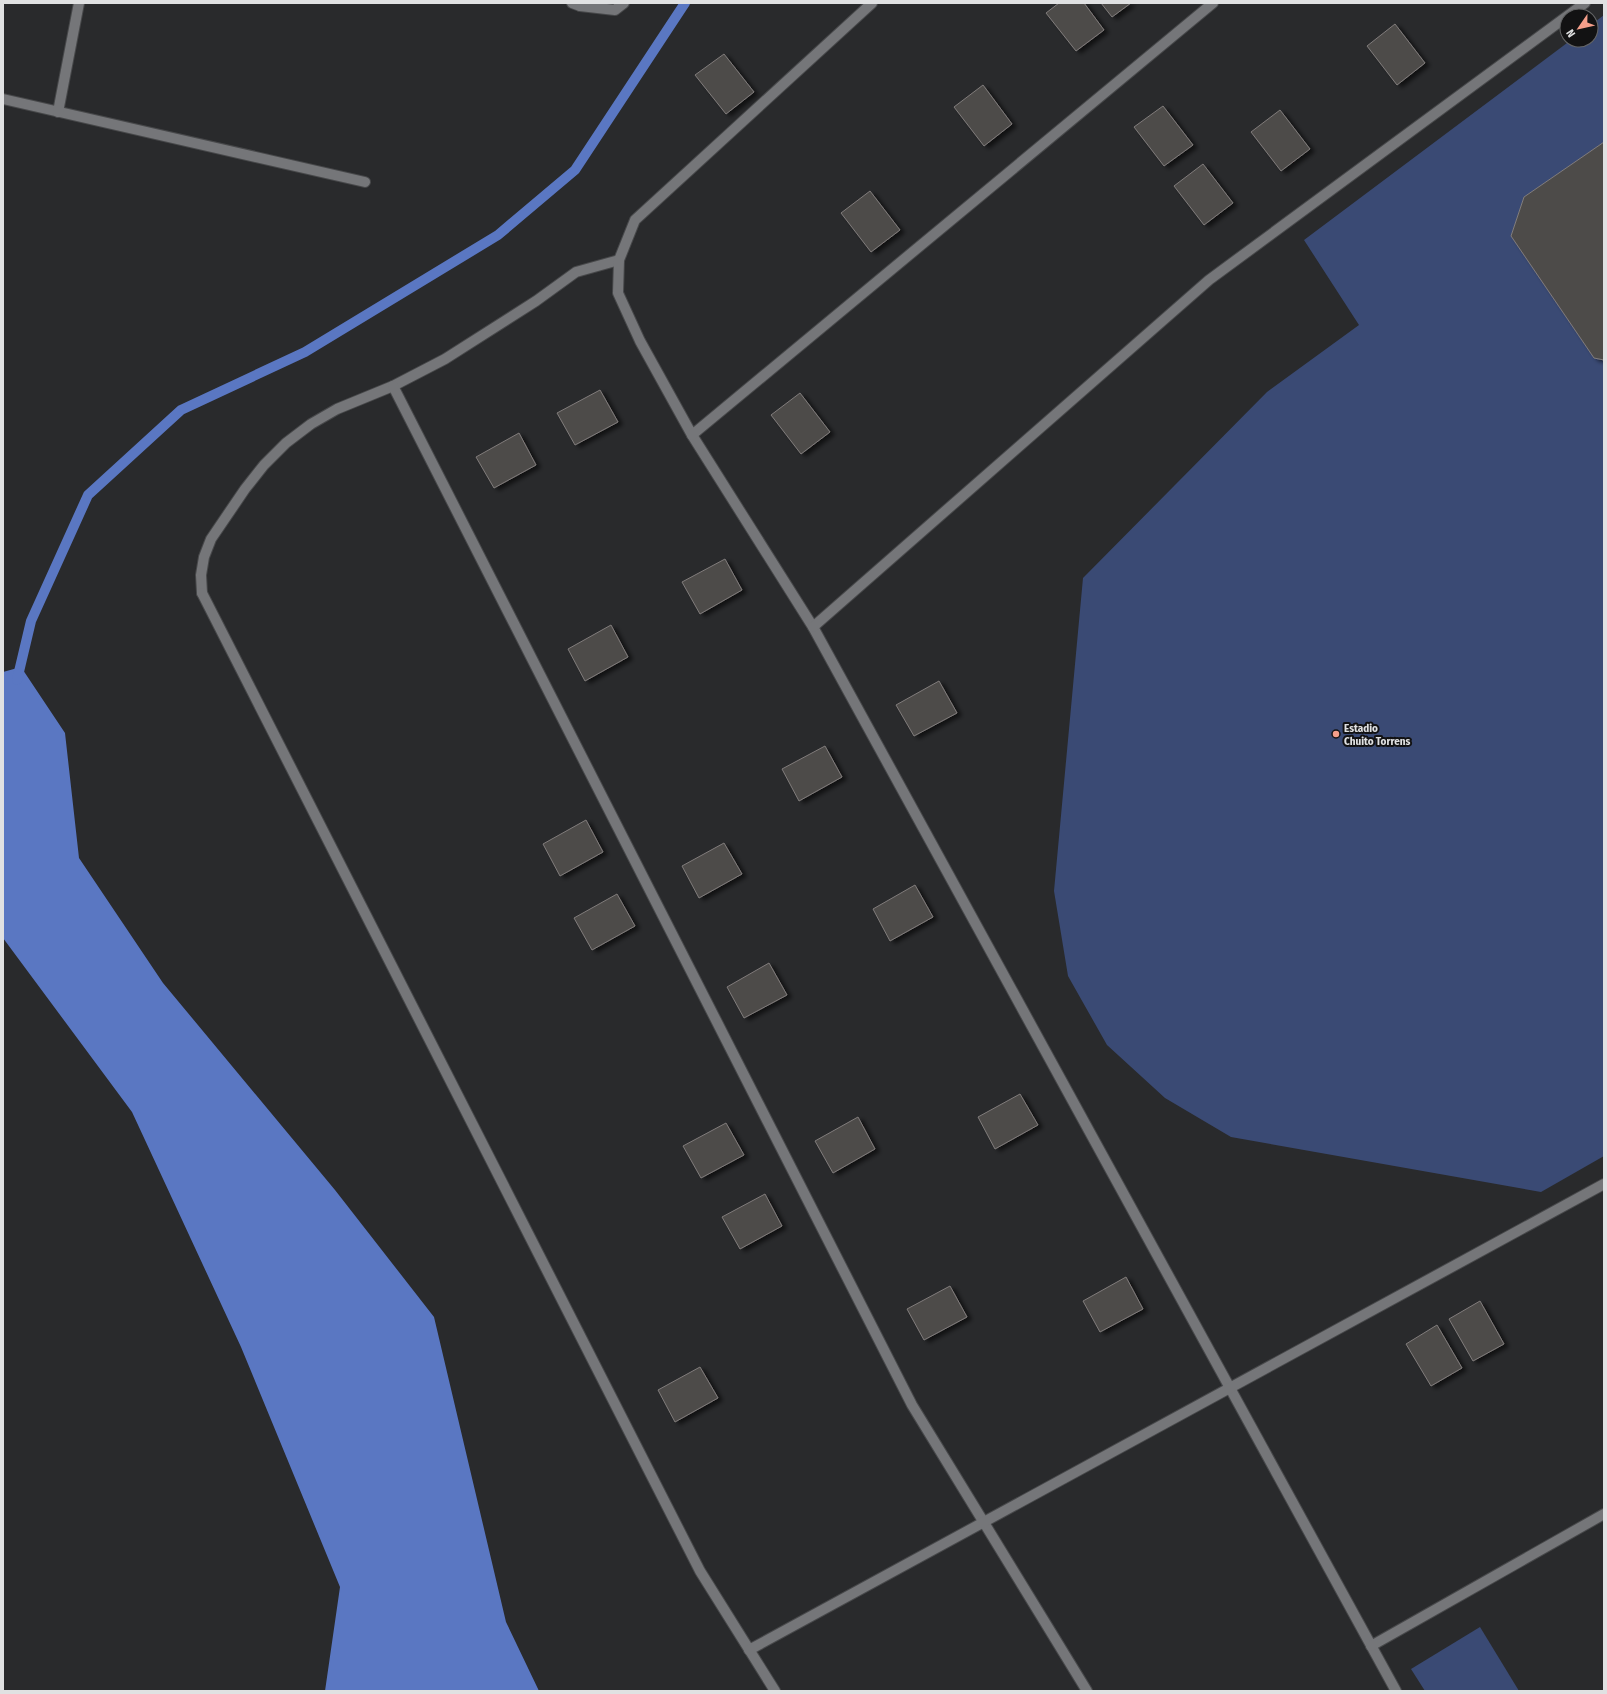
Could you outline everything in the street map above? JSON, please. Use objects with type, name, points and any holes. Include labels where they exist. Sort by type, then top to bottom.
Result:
[{"type":"street","points":[[58,112],[79,3]]},
{"type":"street","points":[[576,4],[614,10],[624,3]]},
{"type":"street","points":[[872,3],[635,220],[619,260],[618,293],[640,341],[692,435],[813,627],[1396,1691]]},
{"type":"street","points":[[692,435],[1213,3]]},
{"type":"street","points":[[813,627],[1209,280],[1584,3]]},
{"type":"street","points":[[3,99],[365,182]]},
{"type":"street","points":[[619,260],[576,272],[482,336],[445,359],[393,386],[336,409],[311,424],[286,442],[264,465],[245,489],[211,539],[204,557],[201,575],[202,593],[700,1571],[775,1691]]},
{"type":"street","points":[[393,386],[912,1405],[1086,1691]]},
{"type":"street","points":[[749,1650],[984,1523],[1229,1387],[1604,1184]]},
{"type":"street","points":[[1371,1646],[1604,1514]]},
{"type":"shaded area","name":"Estadio Chuito Torrens","points":[[1604,15],[1604,1156],[1541,1192],[1231,1137],[1165,1098],[1107,1045],[1068,976],[1054,891],[1083,578],[1267,392],[1359,325],[1304,240],[1560,48],[1599,48],[1599,19]]},
{"type":"shaded area","points":[[21,667],[65,733],[79,858],[163,983],[335,1190],[434,1317],[506,1622],[539,1691],[325,1691],[340,1587],[241,1347],[132,1112],[3,938],[3,672]]},
{"type":"shaded area","points":[[1480,1627],[1519,1691],[1425,1691],[1411,1669]]},
{"type":"building","points":[[1059,3],[1084,3],[1104,30],[1076,51],[1046,13]]},
{"type":"building","points":[[1101,3],[1131,3],[1112,17]]},
{"type":"building","points":[[1395,24],[1425,63],[1397,85],[1367,46]]},
{"type":"building","points":[[724,54],[754,92],[726,114],[695,75]]},
{"type":"building","points":[[983,85],[1012,124],[984,146],[954,107]]},
{"type":"building","points":[[1163,106],[1193,145],[1164,166],[1134,127]]},
{"type":"building","points":[[1280,110],[1310,149],[1281,171],[1251,132]]},
{"type":"building","points":[[1604,142],[1604,360],[1594,358],[1511,236],[1524,197]]},
{"type":"building","points":[[1203,164],[1233,203],[1204,225],[1174,186]]},
{"type":"building","points":[[870,191],[900,230],[871,252],[841,213]]},
{"type":"building","points":[[600,390],[618,422],[575,445],[557,413]]},
{"type":"building","points":[[800,393],[830,432],[801,454],[771,415]]},
{"type":"building","points":[[519,433],[536,465],[494,488],[476,457]]},
{"type":"building","points":[[725,559],[742,590],[700,614],[682,582]]},
{"type":"building","points":[[611,625],[628,657],[585,681],[568,649]]},
{"type":"building","points":[[939,681],[957,713],[914,736],[896,705]]},
{"type":"building","points":[[825,746],[842,777],[799,801],[782,769]]},
{"type":"building","points":[[586,820],[603,852],[560,876],[543,844]]},
{"type":"building","points":[[724,843],[742,874],[699,898],[682,866]]},
{"type":"building","points":[[915,885],[933,917],[890,941],[873,909]]},
{"type":"building","points":[[617,894],[635,926],[592,950],[574,918]]},
{"type":"building","points":[[769,963],[787,995],[744,1018],[727,987]]},
{"type":"building","points":[[1020,1094],[1038,1125],[995,1149],[978,1117]]},
{"type":"building","points":[[858,1117],[875,1149],[833,1173],[815,1141]]},
{"type":"building","points":[[726,1123],[744,1155],[701,1178],[683,1146]]},
{"type":"building","points":[[765,1194],[782,1226],[740,1249],[722,1217]]},
{"type":"building","points":[[1126,1277],[1143,1309],[1100,1332],[1083,1301]]},
{"type":"building","points":[[950,1286],[967,1317],[924,1340],[907,1309]]},
{"type":"building","points":[[1480,1301],[1504,1344],[1473,1361],[1449,1319]]},
{"type":"building","points":[[1437,1325],[1462,1368],[1431,1386],[1406,1344]]},
{"type":"building","points":[[700,1367],[718,1398],[675,1422],[658,1390]]},
{"type":"waterway","points":[[17,680],[31,621],[88,495],[181,410],[305,352],[498,235],[575,170],[685,3]]},
{"type":"place","name":"Estadio Chuito Torrens","points":[[1336,734]]}]
